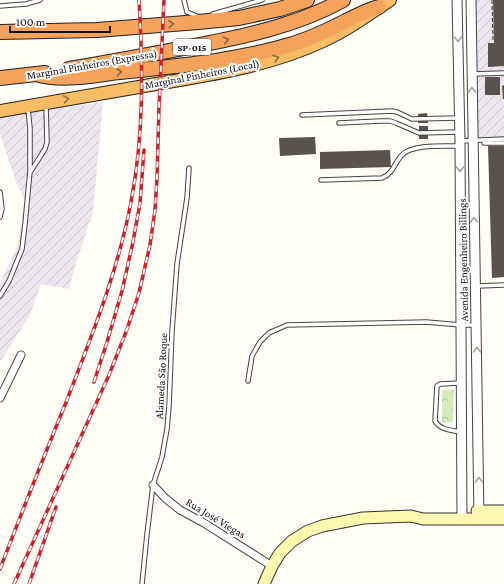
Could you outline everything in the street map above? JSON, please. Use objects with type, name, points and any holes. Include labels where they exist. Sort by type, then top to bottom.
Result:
[{"type":"highway","points":[[0,32],[97,30],[239,18],[280,9],[307,0]]},
{"type":"highway","name":"Marginal Pinheiros (Expressa)","points":[[0,78],[36,74],[181,49],[254,34],[283,26],[343,0]]},
{"type":"highway","points":[[36,74],[52,78],[80,76],[202,64],[235,58],[293,44],[312,37],[384,4]]},
{"type":"highway","name":"Marginal Pinheiros (Local)","points":[[0,111],[208,76],[253,65],[290,54],[322,42],[347,29],[384,4]]},
{"type":"main road","points":[[264,584],[280,553],[292,541],[308,531],[322,526],[363,518],[411,516],[422,512],[479,515],[504,511]]},
{"type":"main road","points":[[479,515],[504,519]]},
{"type":"street","name":"Avenida Engenheiro Billings","points":[[457,0],[460,140],[462,515]]},
{"type":"street","name":"Avenida Engenheiro Billings","points":[[470,0],[479,515]]},
{"type":"street","points":[[460,188],[474,188]]},
{"type":"street","points":[[0,398],[21,355]]},
{"type":"street","points":[[461,402],[478,403]]},
{"type":"street","name":"Rua José Viegas","points":[[153,485],[165,498],[180,510],[204,523],[272,566]]},
{"type":"lane","points":[[0,6],[26,4],[40,0]]},
{"type":"lane","points":[[184,0],[187,12],[201,18]]},
{"type":"lane","points":[[209,15],[262,0]]},
{"type":"lane","points":[[472,74],[504,73]]},
{"type":"lane","points":[[30,171],[45,149],[47,142],[46,103]]},
{"type":"lane","points":[[0,296],[9,281],[22,249],[30,171],[30,128],[28,106]]},
{"type":"lane","points":[[302,115],[392,111],[398,112],[412,119],[459,118]]},
{"type":"lane","points":[[339,123],[390,121],[419,133],[460,140],[504,139]]},
{"type":"lane","points":[[321,180],[382,178],[391,171],[400,157],[407,151],[460,140]]},
{"type":"lane","points":[[484,143],[504,143]]},
{"type":"lane","name":"Alameda São Roque","points":[[142,584],[146,534],[153,485],[162,457],[167,429],[177,264],[187,198],[189,168]]},
{"type":"lane","points":[[0,192],[2,210],[0,217]]},
{"type":"lane","points":[[476,286],[504,285]]},
{"type":"lane","points":[[248,381],[252,356],[260,342],[269,333],[287,325],[426,322],[476,325]]},
{"type":"lane","points":[[461,383],[440,384],[436,386],[435,421],[438,426],[442,428],[462,432]]},
{"type":"path","points":[[492,0],[493,40]]},
{"type":"shaded area","points":[[471,0],[504,0],[504,140],[472,141]]},
{"type":"shaded area","points":[[103,102],[93,212],[69,289],[41,284],[30,315],[0,362],[0,283],[17,247],[25,200],[16,182],[0,134],[0,117]]},
{"type":"green space","points":[[454,389],[453,422],[442,423],[442,390]]},
{"type":"building","points":[[493,0],[504,0],[504,66],[488,67],[488,43],[494,43]]},
{"type":"building","points":[[485,77],[500,77],[500,95],[485,95]]},
{"type":"building","points":[[504,85],[504,99],[503,99],[502,86]]},
{"type":"building","points":[[427,113],[428,123],[418,123],[418,114]]},
{"type":"building","points":[[419,126],[428,126],[428,139],[419,139]]},
{"type":"building","points":[[315,137],[316,154],[280,156],[279,138]]},
{"type":"building","points":[[488,146],[504,146],[504,277],[492,278]]},
{"type":"building","points":[[390,150],[391,167],[320,169],[320,152]]},
{"type":"railway","points":[[0,569],[95,327],[112,278],[126,228],[135,177],[140,126],[142,76],[139,0]]},
{"type":"railway","points":[[14,584],[109,375],[139,293],[150,245],[155,210],[164,0]]},
{"type":"railway","points":[[94,382],[122,291],[133,242],[140,203],[144,150]]},
{"type":"railway","points":[[29,584],[56,507]]}]
